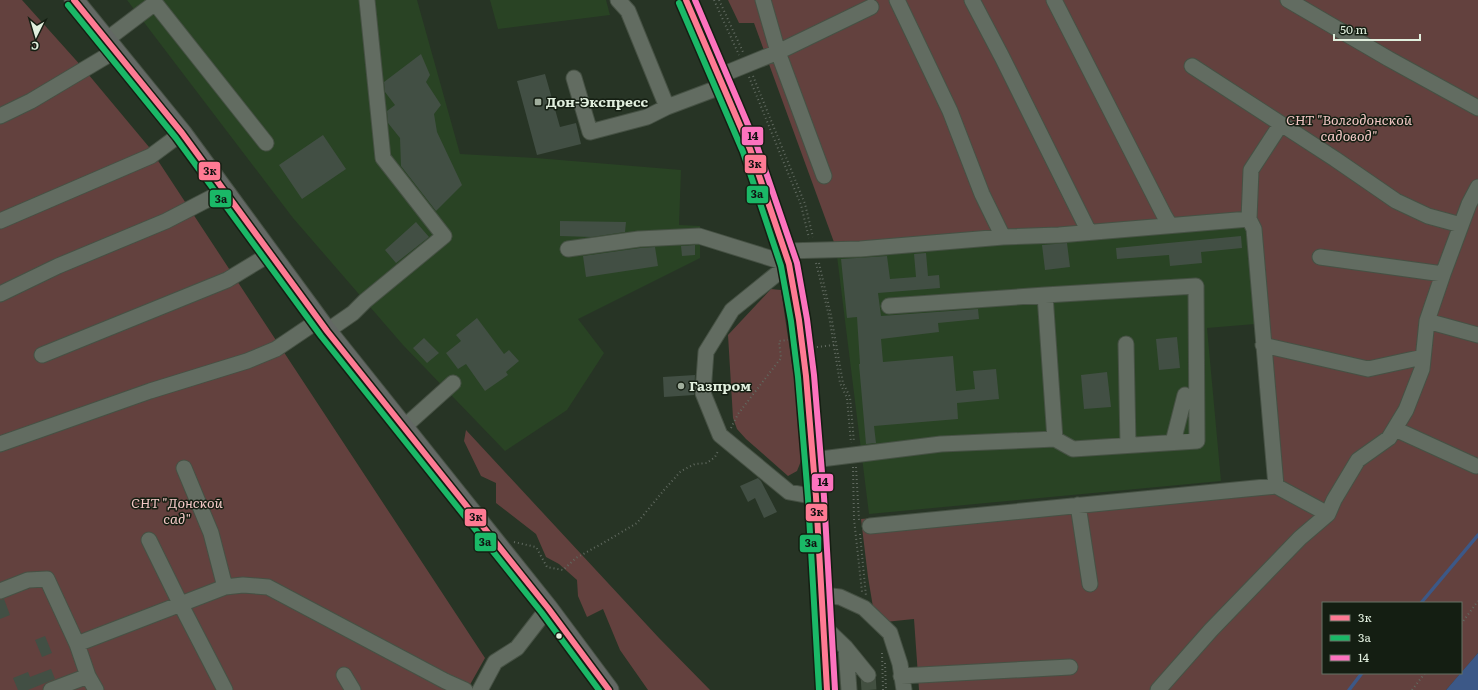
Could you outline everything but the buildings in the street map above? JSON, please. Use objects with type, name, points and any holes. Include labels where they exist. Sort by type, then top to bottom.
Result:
[{"type":"main road","points":[[74,0],[182,133],[323,326],[548,608],[609,690]]},
{"type":"main road","points":[[686,0],[750,149],[787,257],[806,376],[816,497],[827,690]]},
{"type":"lane","points":[[0,444],[150,391],[246,361],[353,313],[365,301],[444,236],[383,158],[367,0]]},
{"type":"lane","points":[[618,0],[628,11],[667,107]]},
{"type":"lane","points":[[763,0],[778,52],[824,176]]},
{"type":"lane","points":[[897,0],[950,112],[982,194],[1003,237]]},
{"type":"lane","points":[[972,0],[1089,232]]},
{"type":"lane","points":[[1054,0],[1170,224]]},
{"type":"lane","points":[[1288,0],[1389,59],[1478,108]]},
{"type":"lane","points":[[0,116],[31,101],[111,46],[154,3],[266,143]]},
{"type":"lane","points":[[574,78],[590,132],[647,116],[721,81],[748,64],[778,52],[871,7]]},
{"type":"lane","points":[[1192,66],[1396,201],[1428,216],[1461,225]]},
{"type":"lane","points":[[1276,486],[1254,229],[1249,219],[1251,170],[1281,124]]},
{"type":"lane","points":[[0,222],[151,156],[182,133]]},
{"type":"lane","points":[[1158,690],[1211,630],[1300,538],[1328,514],[1334,500],[1358,460],[1389,438],[1395,429],[1406,410],[1422,369],[1427,321],[1442,274],[1461,225],[1474,206],[1478,187]]},
{"type":"lane","points":[[0,294],[58,266],[166,221],[224,191]]},
{"type":"lane","points":[[568,249],[639,239],[699,236],[787,257],[816,251],[849,250],[1003,237],[1059,235],[1170,224],[1249,219]]},
{"type":"lane","points":[[42,355],[226,280],[270,254]]},
{"type":"lane","points":[[787,257],[732,310],[706,352],[703,393],[720,435],[789,492],[816,497]]},
{"type":"lane","points":[[1320,257],[1442,274]]},
{"type":"lane","points":[[813,460],[941,444],[1055,439],[1073,449],[1197,441],[1196,286],[889,306]]},
{"type":"lane","points":[[1045,295],[1055,439]]},
{"type":"lane","points":[[1427,321],[1478,335]]},
{"type":"lane","points":[[1126,344],[1128,446]]},
{"type":"lane","points":[[1264,345],[1368,369],[1423,357]]},
{"type":"lane","points":[[404,427],[453,383]]},
{"type":"lane","points":[[1173,442],[1185,395]]},
{"type":"lane","points":[[1395,429],[1476,466]]},
{"type":"lane","points":[[184,468],[211,533],[225,587]]},
{"type":"lane","points":[[863,525],[1276,486],[1328,514]]},
{"type":"lane","points":[[1078,505],[1090,584]]},
{"type":"lane","points":[[149,540],[225,690]]},
{"type":"lane","points":[[0,591],[28,580],[47,579],[77,644],[88,676],[96,690]]},
{"type":"lane","points":[[77,644],[225,587],[243,585],[268,587],[465,690]]},
{"type":"lane","points":[[822,595],[840,597],[864,608],[890,633],[900,664],[902,683],[1070,667]]},
{"type":"lane","points":[[480,690],[495,662],[518,648],[548,608]]},
{"type":"lane","points":[[823,626],[846,648],[868,675]]},
{"type":"lane","points":[[846,648],[849,690]]},
{"type":"lane","points":[[344,674],[353,690]]},
{"type":"lane","points":[[51,690],[88,676]]},
{"type":"path","points":[[719,0],[748,64],[805,204],[832,315],[843,383],[850,397],[863,525],[867,607],[873,616]]},
{"type":"path","points":[[728,433],[738,414],[781,358],[779,341],[815,337],[816,347],[834,345]]},
{"type":"path","points":[[515,542],[536,547],[547,567],[563,570],[576,558],[637,523],[681,471],[695,464],[707,462],[715,457],[722,445]]},
{"type":"path","points":[[1462,623],[1478,601]]},
{"type":"path","points":[[884,647],[885,690]]},
{"type":"path","points":[[882,651],[885,690]]},
{"type":"path","points":[[1412,690],[1423,674]]},
{"type":"shaded area","points":[[127,0],[417,0],[460,154],[536,158],[681,170],[679,225],[700,226],[700,258],[578,319],[604,353],[567,410],[505,451],[403,345],[293,218]]},
{"type":"shaded area","points":[[490,0],[606,0],[610,15],[498,29]]},
{"type":"shaded area","points":[[1247,223],[1255,324],[1207,328],[1221,481],[869,514],[837,256]]},
{"type":"green space","name":"СНТ \"Донской сад\"","points":[[0,0],[22,0],[83,68],[149,147],[485,658],[467,690],[0,690]]},
{"type":"green space","name":"СНТ \"Волгодонской садовод\"","points":[[728,0],[1478,0],[1478,653],[1462,672],[1462,602],[1322,602],[1322,674],[1460,674],[1446,690],[919,690],[914,619],[885,622],[874,613],[861,519],[1047,504],[1280,479],[1257,224],[835,245],[754,23],[739,23]]},
{"type":"green space","points":[[771,289],[781,290],[796,383],[801,461],[797,471],[788,476],[746,439],[737,429],[733,418],[728,335]]},
{"type":"green space","points":[[466,430],[659,638],[710,690],[648,690],[620,650],[603,609],[587,617],[578,596],[577,580],[559,564],[546,557],[536,534],[496,503],[496,483],[481,476],[464,441]]},
{"type":"water","points":[[1478,653],[1478,690],[1446,690],[1460,674],[1462,674],[1462,672]]},
{"type":"waterway","points":[[1422,602],[1478,535]]},
{"type":"waterway","points":[[1349,690],[1361,674]]},
{"type":"tunnel","points":[[868,675],[869,690]]},
{"type":"transit line","name":"3к","points":[[74,0],[182,133],[327,331],[548,608],[609,690]]},
{"type":"transit line","name":"3к","points":[[686,0],[750,149],[789,264],[799,320],[806,376],[816,497],[827,690]]},
{"type":"transit line","name":"14","points":[[695,0],[757,146],[797,263],[807,319],[814,375],[824,497],[835,690]]},
{"type":"transit line","name":"3а","points":[[679,3],[743,152],[781,266],[791,321],[798,377],[808,498],[819,690]]},
{"type":"transit line","name":"3а","points":[[68,5],[176,138],[321,336],[542,613],[599,690]]},
{"type":"place","name":"Дон-Экспресс","points":[[538,102]]},
{"type":"place","name":"Газпром","points":[[681,386]]}]
